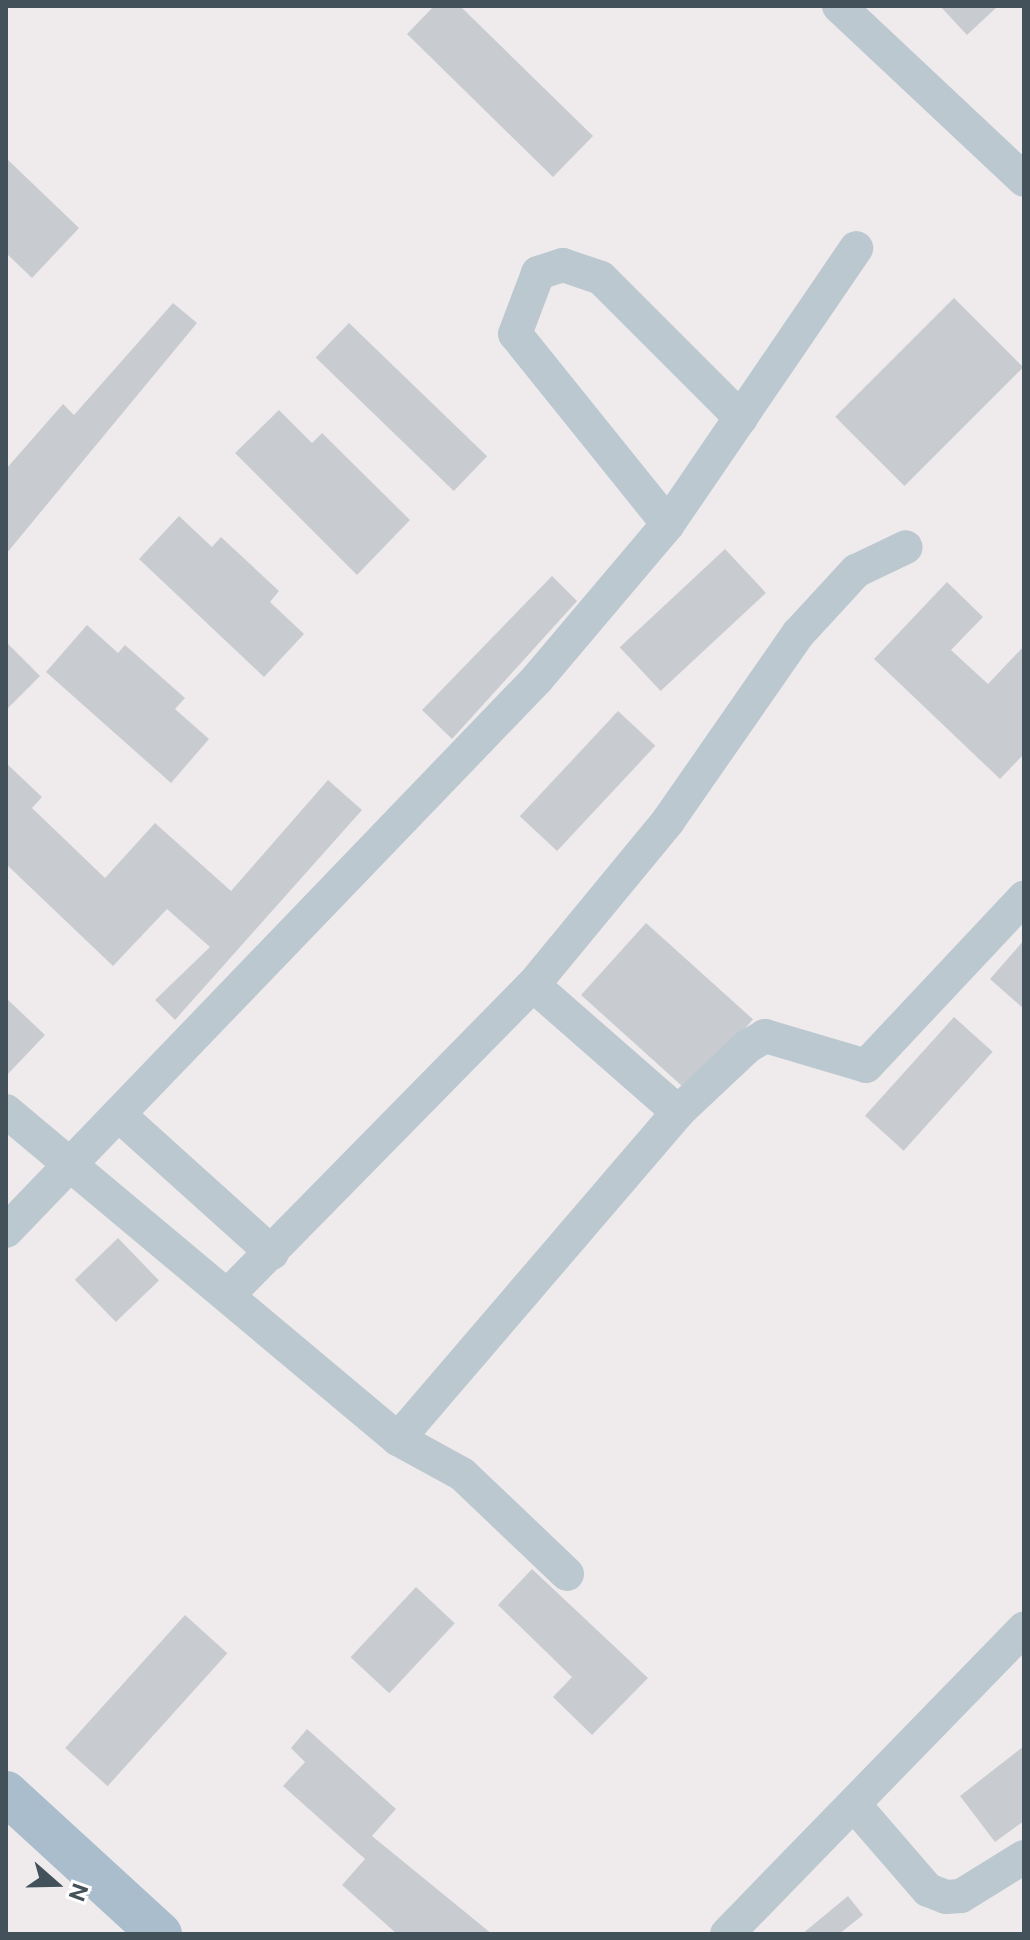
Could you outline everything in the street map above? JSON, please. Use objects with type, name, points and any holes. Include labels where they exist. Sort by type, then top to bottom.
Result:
[{"type":"main road","points":[[6,1793],[160,1934]]},
{"type":"street","points":[[839,6],[1024,180]]},
{"type":"street","points":[[6,1231],[537,679],[668,524],[856,248]]},
{"type":"street","points":[[668,524],[515,334],[538,273],[563,265],[601,278],[741,418]]},
{"type":"street","points":[[228,1295],[533,985],[668,821],[798,634],[856,571],[906,547]]},
{"type":"street","points":[[398,1439],[678,1112],[765,1036],[866,1066],[1024,898]]},
{"type":"street","points":[[533,985],[678,1112]]},
{"type":"street","points":[[6,1111],[398,1439],[462,1474],[567,1574]]},
{"type":"street","points":[[119,1115],[272,1253]]},
{"type":"street","points":[[727,1934],[856,1807],[1024,1629]]},
{"type":"street","points":[[856,1807],[928,1890],[946,1897],[961,1896],[1024,1857]]},
{"type":"building","points":[[434,6],[460,6],[593,136],[553,177],[407,34]]},
{"type":"building","points":[[940,6],[998,6],[967,35]]},
{"type":"building","points":[[6,158],[79,228],[32,278],[6,253]]},
{"type":"building","points":[[954,298],[1023,367],[905,486],[835,417]]},
{"type":"building","points":[[173,303],[197,323],[6,554],[6,469],[63,404],[74,415]]},
{"type":"building","points":[[349,323],[487,456],[454,491],[316,358]]},
{"type":"building","points":[[279,410],[312,443],[322,433],[410,520],[357,575],[235,453]]},
{"type":"building","points":[[179,516],[212,547],[221,537],[279,591],[270,602],[304,634],[264,677],[139,559]]},
{"type":"building","points":[[725,549],[766,593],[661,691],[620,647]]},
{"type":"building","points":[[552,576],[577,601],[452,739],[422,710]]},
{"type":"building","points":[[947,582],[983,617],[951,650],[988,684],[1024,646],[1024,754],[1000,779],[874,659]]},
{"type":"building","points":[[87,625],[118,653],[125,645],[185,698],[175,709],[209,739],[171,783],[46,672]]},
{"type":"building","points":[[6,642],[40,676],[6,710]]},
{"type":"building","points":[[618,711],[655,746],[557,851],[520,816]]},
{"type":"building","points":[[6,763],[42,797],[32,808],[105,878],[155,823],[231,891],[328,780],[362,810],[175,1020],[155,1000],[210,947],[167,909],[113,966],[6,864]]},
{"type":"building","points":[[646,923],[753,1019],[688,1091],[581,995]]},
{"type":"building","points":[[1024,940],[1024,1009],[990,979]]},
{"type":"building","points":[[6,998],[45,1035],[6,1076]]},
{"type":"building","points":[[954,1017],[993,1052],[904,1151],[865,1116]]},
{"type":"building","points":[[118,1238],[159,1280],[116,1322],[75,1280]]},
{"type":"building","points":[[532,1569],[648,1678],[592,1735],[553,1697],[572,1677],[498,1605]]},
{"type":"building","points":[[416,1587],[455,1623],[389,1693],[351,1657]]},
{"type":"building","points":[[185,1615],[227,1653],[108,1786],[65,1748]]},
{"type":"building","points":[[307,1729],[396,1809],[372,1836],[492,1934],[397,1934],[342,1885],[365,1859],[283,1786],[305,1762],[291,1748]]},
{"type":"building","points":[[1024,1746],[1024,1821],[995,1842],[960,1796]]},
{"type":"building","points":[[848,1896],[863,1915],[839,1934],[802,1934]]}]
